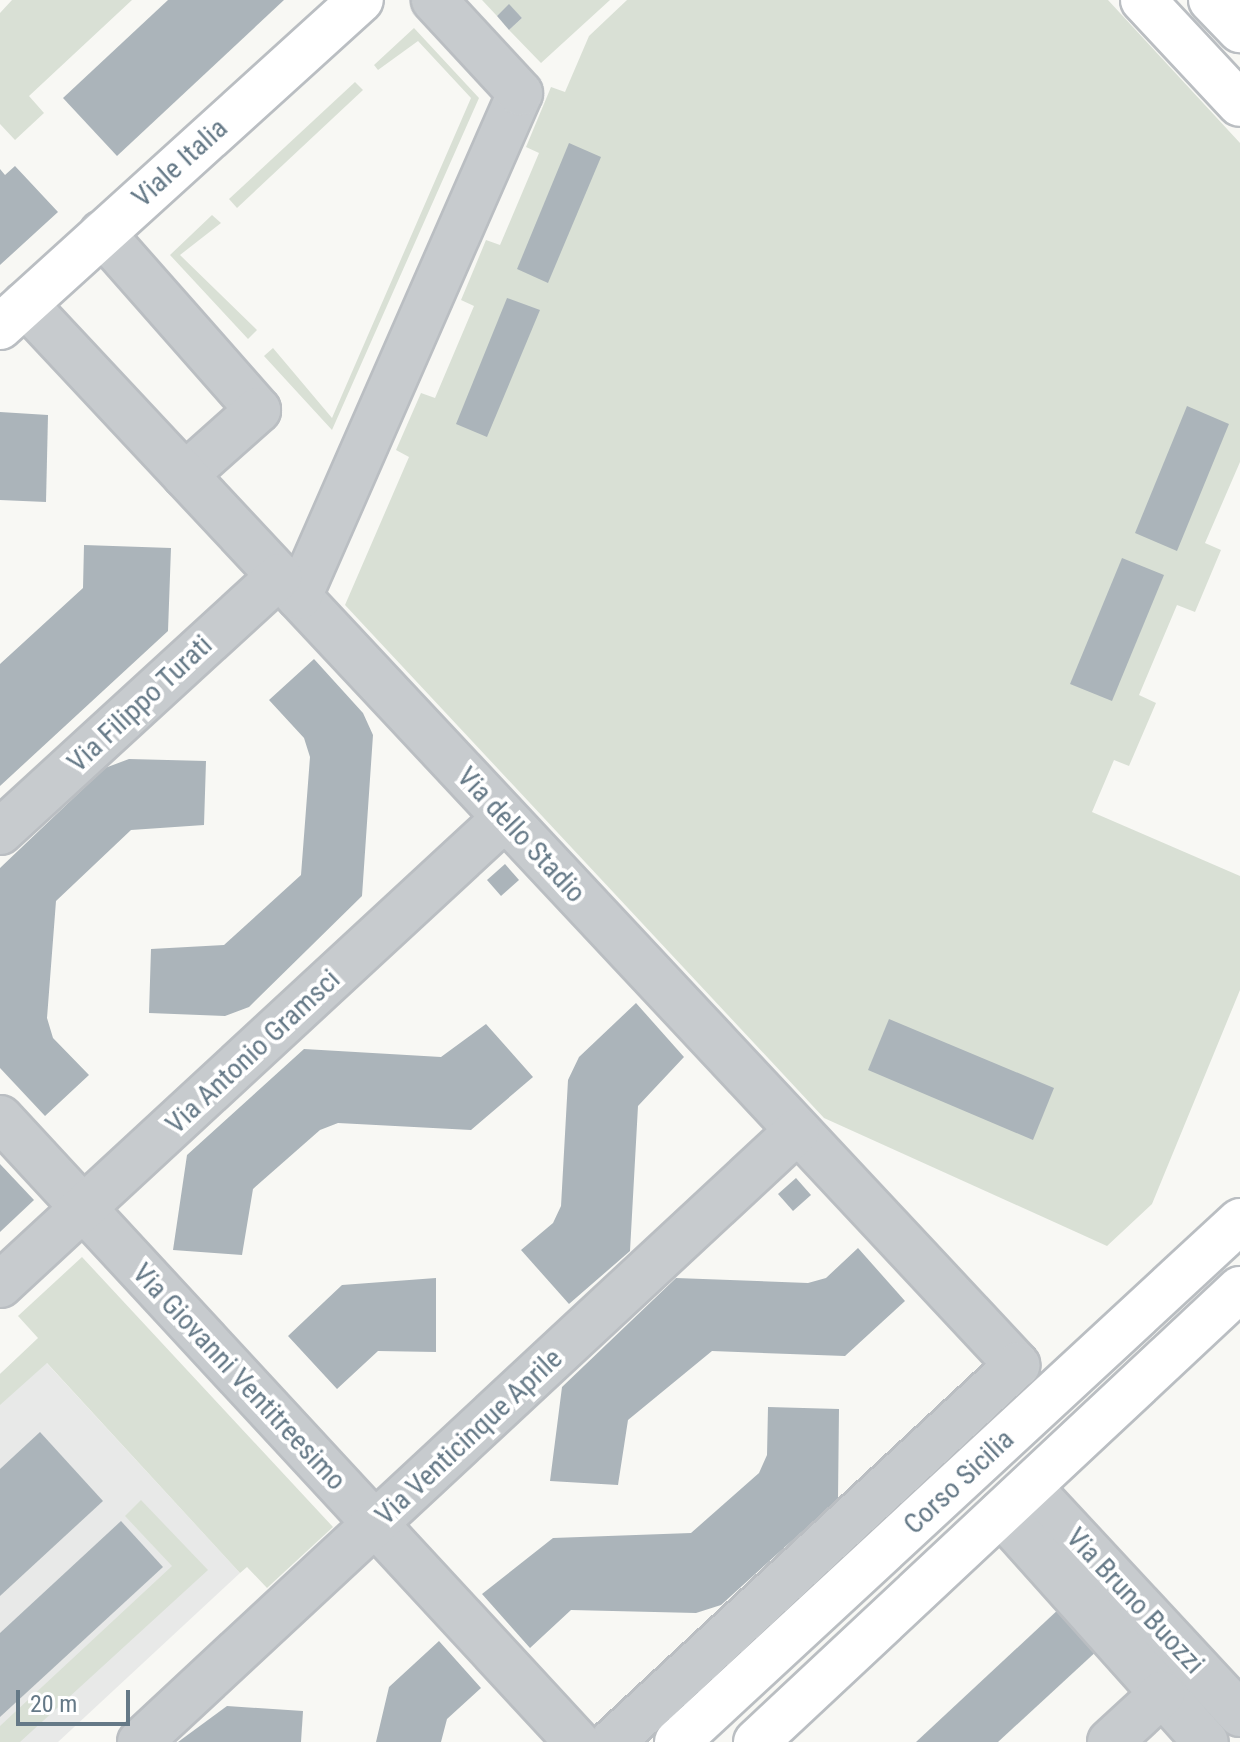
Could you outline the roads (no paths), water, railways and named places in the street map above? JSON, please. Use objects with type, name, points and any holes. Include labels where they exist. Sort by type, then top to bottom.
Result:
[{"type":"main road","name":"Viale Italia","points":[[12,315],[361,0]]},
{"type":"main road","points":[[1143,0],[1240,104]]},
{"type":"main road","points":[[1211,0],[1240,30]]},
{"type":"main road","name":"Corso Sicilia","points":[[677,1742],[1240,1221]]},
{"type":"main road","name":"Corso Sicilia","points":[[756,1742],[1240,1289]]},
{"type":"street","points":[[289,586],[520,93],[434,0]]},
{"type":"street","points":[[102,233],[258,410],[185,475]]},
{"type":"street","name":"Via dello Stadio","points":[[12,315],[185,475],[1017,1365],[895,1479]]},
{"type":"street","name":"Via Filippo Turati","points":[[0,832],[289,586]]},
{"type":"street","name":"Via Antonio Gramsci","points":[[0,1285],[505,818]]},
{"type":"street","name":"Via Giovanni Ventitreesimo","points":[[0,1118],[577,1742]]},
{"type":"street","name":"Via Venticinque Aprile","points":[[140,1742],[797,1131]]},
{"type":"street","points":[[875,1559],[895,1479]]},
{"type":"street","points":[[612,1742],[895,1479]]},
{"type":"street","points":[[1015,1500],[1162,1694],[1206,1742]]},
{"type":"street","name":"Via Bruno Buozzi","points":[[1015,1500],[1240,1714]]},
{"type":"street","points":[[678,1680],[749,1675]]},
{"type":"street","points":[[1110,1742],[1162,1694]]},
{"type":"street","points":[[791,1742],[802,1700]]}]
